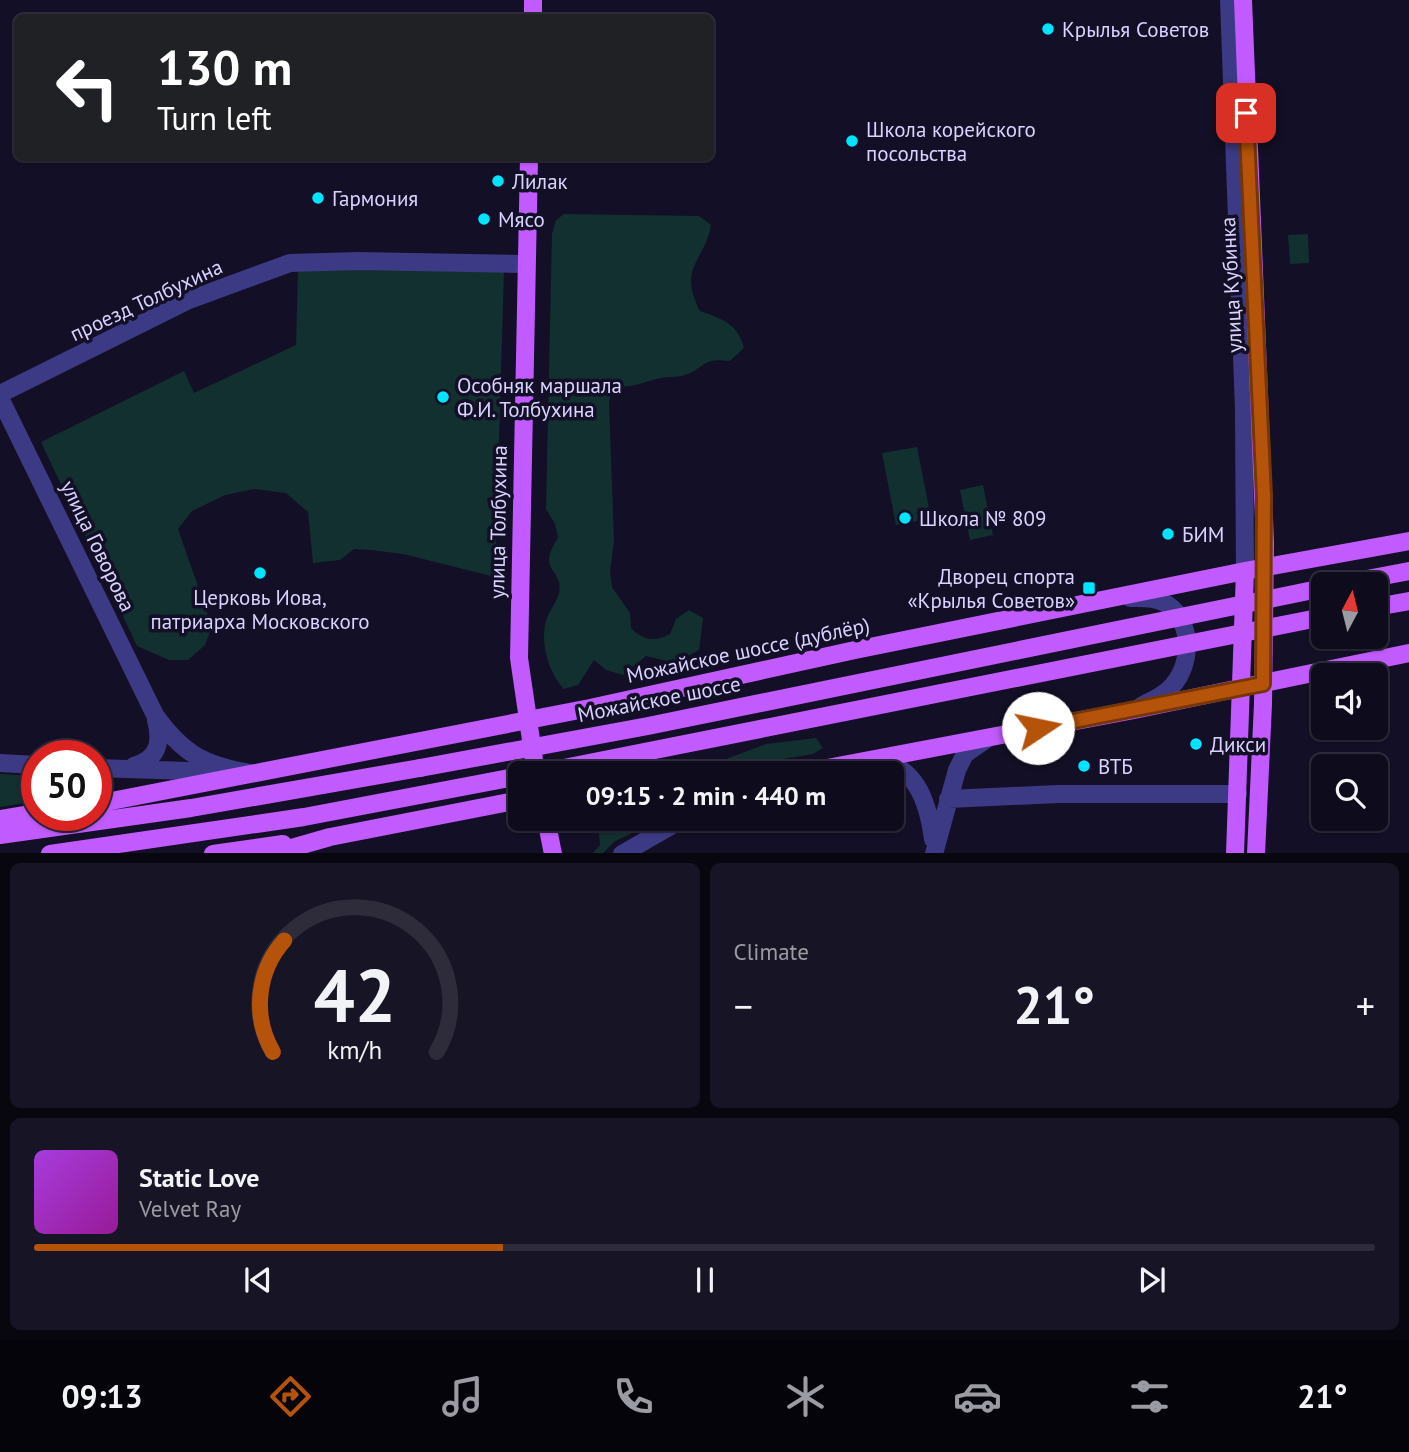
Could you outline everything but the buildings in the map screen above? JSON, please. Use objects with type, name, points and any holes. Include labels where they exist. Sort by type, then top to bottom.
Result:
[{"type":"main road","name":"улица Кубинка","points":[[1243,0],[1265,568],[1256,853]]},
{"type":"main road","name":"улица Толбухина","points":[[529,161],[519,658],[533,761]]},
{"type":"main road","name":"Можайское шоссе (дублёр)","points":[[112,801],[526,720],[1245,571],[1409,541]]},
{"type":"main road","points":[[1235,853],[1245,571]]},
{"type":"main road","points":[[1388,575],[1409,571]]},
{"type":"main road","name":"Можайское шоссе","points":[[0,835],[191,808],[648,726],[1311,590]]},
{"type":"main road","points":[[1388,605],[1409,601]]},
{"type":"main road","points":[[600,761],[1311,619]]},
{"type":"main road","points":[[868,761],[1409,653]]},
{"type":"main road","points":[[50,853],[304,817],[508,778]]},
{"type":"main road","points":[[213,853],[330,837],[508,802]]},
{"type":"main road","points":[[0,819],[21,816]]},
{"type":"main road","points":[[548,831],[553,853]]},
{"type":"main road","points":[[271,853],[330,837]]},
{"type":"street","points":[[1229,0],[1244,410],[1245,571]]},
{"type":"street","name":"проезд Толбухина","points":[[0,396],[190,300],[290,263],[358,261],[526,264]]},
{"type":"street","name":"улица Говорова","points":[[0,396],[155,715],[167,732],[195,757],[214,767],[250,773]]},
{"type":"street","points":[[1121,598],[1152,599],[1166,603],[1178,614],[1186,631],[1187,652],[1171,688],[1134,709]]},
{"type":"street","name":"улица Говорова","points":[[124,769],[141,764],[157,751],[159,736],[155,715]]},
{"type":"street","points":[[934,853],[948,799],[965,754],[992,737]]},
{"type":"street","points":[[874,760],[897,765],[915,782],[930,817],[934,853]]},
{"type":"street","points":[[0,763],[21,764]]},
{"type":"street","points":[[112,769],[250,773]]},
{"type":"street","points":[[948,799],[1058,794],[1238,794]]},
{"type":"street","points":[[622,853],[661,831]]},
{"type":"green space","points":[[564,214],[699,216],[711,225],[692,274],[694,296],[700,311],[733,327],[744,348],[730,361],[709,362],[685,375],[631,386],[614,386],[609,401],[614,541],[610,571],[612,587],[630,613],[631,628],[645,638],[654,639],[670,634],[676,619],[689,610],[703,618],[699,650],[675,663],[646,656],[623,675],[606,670],[594,660],[578,685],[564,689],[549,665],[544,636],[547,618],[559,593],[558,579],[549,557],[558,538],[555,524],[546,509],[552,234],[556,220]]},
{"type":"green space","points":[[1308,234],[1309,263],[1290,264],[1288,235]]},
{"type":"green space","points":[[312,266],[504,271],[495,577],[403,554],[371,550],[354,549],[340,560],[313,563],[308,512],[286,493],[254,489],[225,495],[192,511],[178,529],[212,626],[205,645],[188,660],[169,660],[137,646],[41,442],[184,371],[194,393],[296,345],[298,269]]},
{"type":"green space","points":[[917,447],[931,518],[896,525],[882,453]]},
{"type":"green space","points":[[983,485],[993,535],[970,540],[960,490]]},
{"type":"green space","points":[[816,738],[823,748],[813,754],[770,761],[721,761],[766,744]]},
{"type":"green space","points":[[0,774],[21,775],[21,804],[0,807]]},
{"type":"green space","points":[[637,831],[615,841],[603,853],[593,853],[600,845],[599,833]]},
{"type":"place","name":"Крылья Советов","points":[[1048,29]]},
{"type":"place","name":"Школа корейского посольства","points":[[852,141]]},
{"type":"place","name":"Лилак","points":[[498,181]]},
{"type":"place","name":"Гармония","points":[[318,198]]},
{"type":"place","name":"Мясо","points":[[484,219]]},
{"type":"place","name":"Особняк маршала Ф.И. Толбухина","points":[[443,397]]},
{"type":"place","name":"Школа № 809","points":[[905,518]]},
{"type":"place","name":"БИМ","points":[[1168,534]]},
{"type":"place","name":"Церковь Иова, патриарха Московского","points":[[260,573]]},
{"type":"place","name":"Дворец спорта «Крылья Советов»","points":[[1089,588]]},
{"type":"place","name":"Дикси","points":[[1196,744]]},
{"type":"place","name":"ВТБ","points":[[1084,766]]},
{"type":"route","points":[[1038,728],[1263,684],[1264,496],[1246,113]]}]
